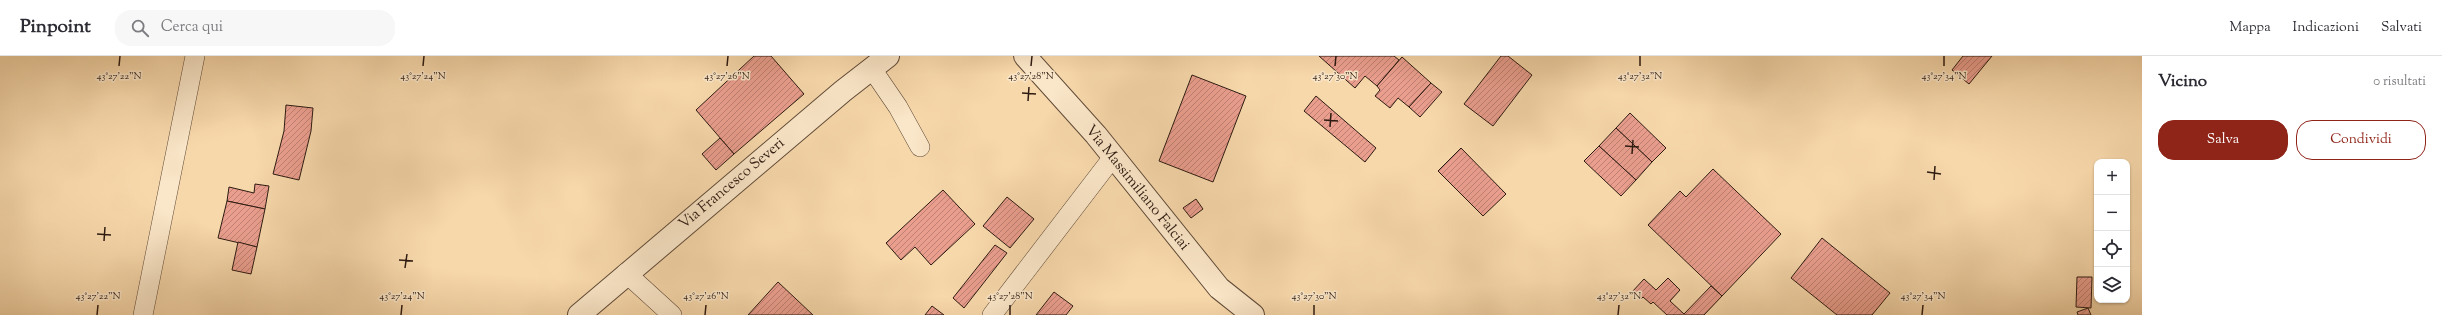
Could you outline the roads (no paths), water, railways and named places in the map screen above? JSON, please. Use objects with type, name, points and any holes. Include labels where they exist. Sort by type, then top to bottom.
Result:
[{"type":"street","name":"Via Massimiliano Falciai","points":[[1025,56],[1113,157],[1219,288],[1253,315]]},
{"type":"street","name":"Via Francesco Severi","points":[[579,315],[626,273],[843,91],[880,63]]},
{"type":"lane","points":[[143,315],[194,56]]},
{"type":"lane","points":[[880,63],[898,107],[920,147]]},
{"type":"lane","points":[[992,315],[1113,157]]},
{"type":"lane","points":[[626,273],[672,315]]}]
